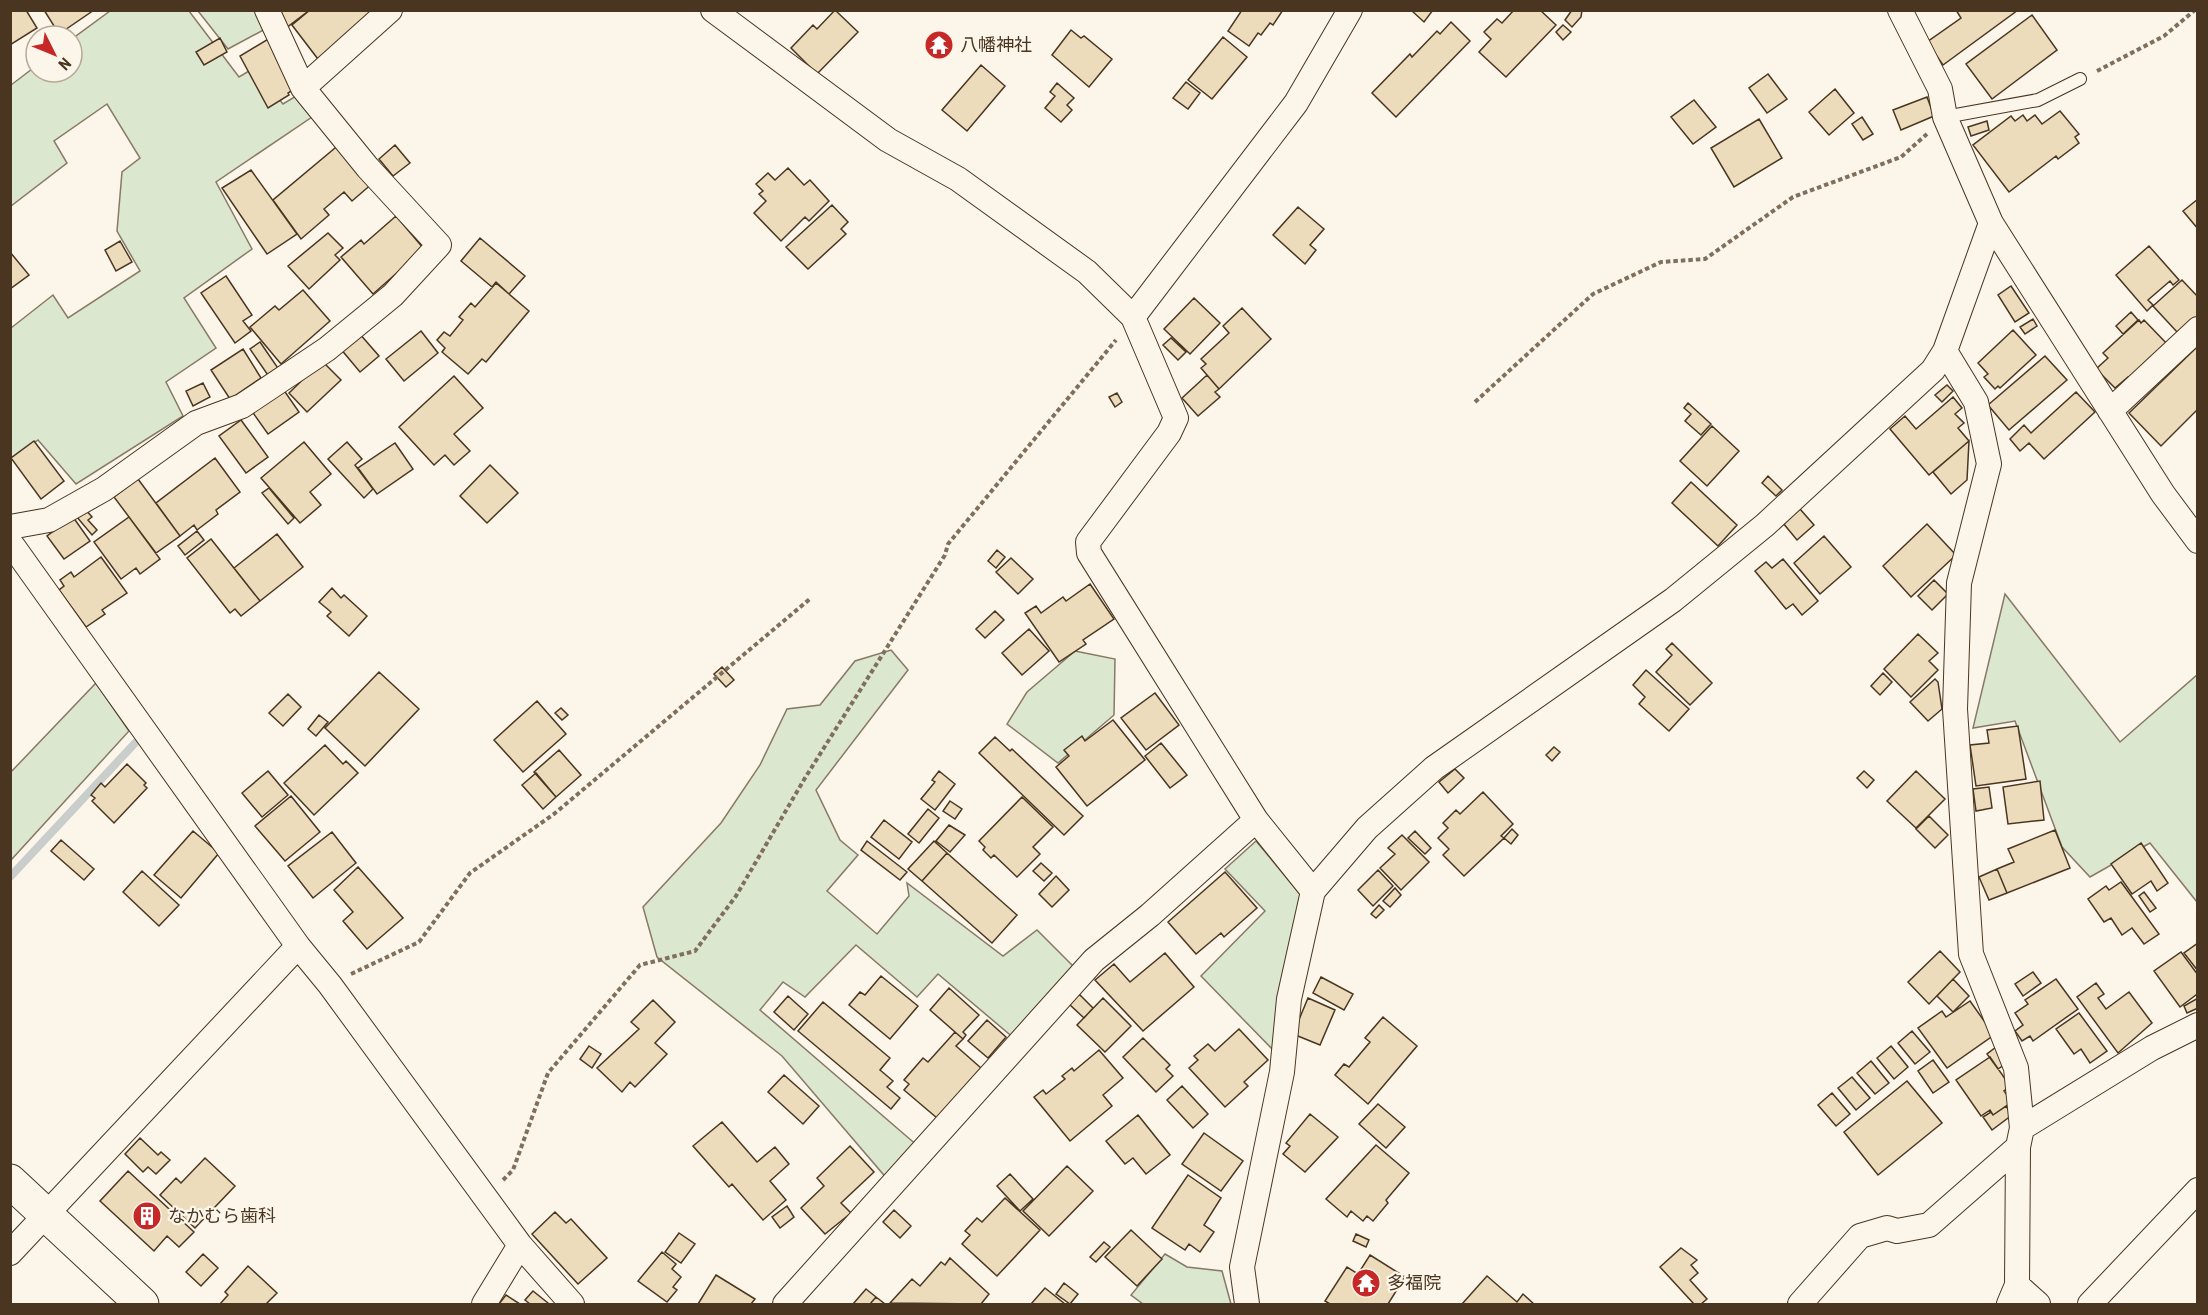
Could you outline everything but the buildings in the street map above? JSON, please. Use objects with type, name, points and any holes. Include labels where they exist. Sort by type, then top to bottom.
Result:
[{"type":"street","points":[[10,527],[50,520],[104,489],[196,423],[242,406],[327,349],[393,295],[439,245],[368,168],[303,88],[267,10]]},
{"type":"street","points":[[303,88],[390,10]]},
{"type":"street","points":[[713,10],[888,140],[958,179],[1087,272],[1132,317],[1176,418],[1169,433],[1088,542],[1089,553],[1256,820],[1313,891]]},
{"type":"street","points":[[1132,317],[1296,104],[1350,10]]},
{"type":"street","points":[[1900,10],[1940,89],[1945,117],[1991,222],[2163,494],[2198,541]]},
{"type":"street","points":[[1247,1305],[1242,1267],[1282,1072],[1288,999],[1313,891],[1367,828],[1434,768],[1673,600],[1782,509],[1933,370],[1945,351],[1991,222]]},
{"type":"street","points":[[2110,411],[2198,329]]},
{"type":"street","points":[[1945,351],[1976,402],[1989,464],[1959,583],[1954,709],[1971,954],[2016,1068],[2020,1137],[2013,1295],[2038,1305]]},
{"type":"street","points":[[10,542],[298,946],[330,985],[520,1245],[572,1305]]},
{"type":"street","points":[[785,1305],[1094,960],[1150,915],[1256,820]]},
{"type":"street","points":[[10,1253],[298,946]]},
{"type":"street","points":[[1800,1305],[1860,1236],[1887,1228],[1897,1231],[1929,1225],[2020,1137],[2152,1048],[2198,1025]]},
{"type":"street","points":[[10,1181],[142,1305]]},
{"type":"street","points":[[2090,1305],[2198,1190]]},
{"type":"street","points":[[484,1305],[520,1245]]},
{"type":"lane","points":[[1945,117],[2038,100],[2080,79]]},
{"type":"path","points":[[2080,79],[2164,36],[2195,10]]},
{"type":"path","points":[[1475,402],[1593,294],[1661,262],[1705,260],[1793,198],[1901,157],[1945,117]]},
{"type":"path","points":[[485,1197],[513,1170],[548,1073],[640,965],[695,951],[736,896],[811,769],[945,555],[948,544],[1099,363],[1132,317]]},
{"type":"path","points":[[330,985],[419,942],[470,873],[554,814],[811,598]]},
{"type":"green space","points":[[110,11],[189,11],[239,77],[254,68],[283,104],[301,93],[312,117],[216,182],[252,249],[184,298],[216,348],[166,382],[183,416],[76,484],[38,440],[11,459],[11,328],[53,295],[68,318],[140,271],[117,231],[122,172],[140,158],[107,104],[54,141],[67,163],[11,206],[11,85],[24,75],[24,84],[84,84],[84,30]]},
{"type":"green space","points":[[198,11],[260,11],[269,27],[228,49]]},
{"type":"green space","points":[[2005,594],[2120,742],[2197,675],[2197,902],[2150,843],[2090,877],[2062,847],[2015,721],[1973,728]]},
{"type":"green space","points":[[891,650],[908,670],[816,790],[840,840],[858,855],[827,891],[877,934],[909,896],[907,883],[1003,956],[1037,930],[1075,968],[1015,1039],[938,974],[917,997],[856,945],[805,997],[783,982],[760,1010],[919,1147],[889,1181],[782,1056],[657,957],[643,907],[721,823],[760,765],[787,709],[820,705],[855,661]]},
{"type":"green space","points":[[1075,651],[1115,659],[1114,715],[1058,763],[1007,724],[1027,692]]},
{"type":"green space","points":[[96,683],[129,731],[11,860],[10,773]]},
{"type":"green space","points":[[1256,841],[1306,901],[1274,1051],[1201,976],[1265,911],[1225,869]]},
{"type":"green space","points":[[1165,1254],[1187,1267],[1222,1271],[1231,1304],[1143,1304],[1131,1295]]},
{"type":"waterway","points":[[10,877],[136,742]]},
{"type":"place","name":"八幡神社","points":[[939,45]]},
{"type":"place","name":"なかむら歯科","points":[[147,1216]]},
{"type":"place","name":"多福院","points":[[1366,1283]]}]
